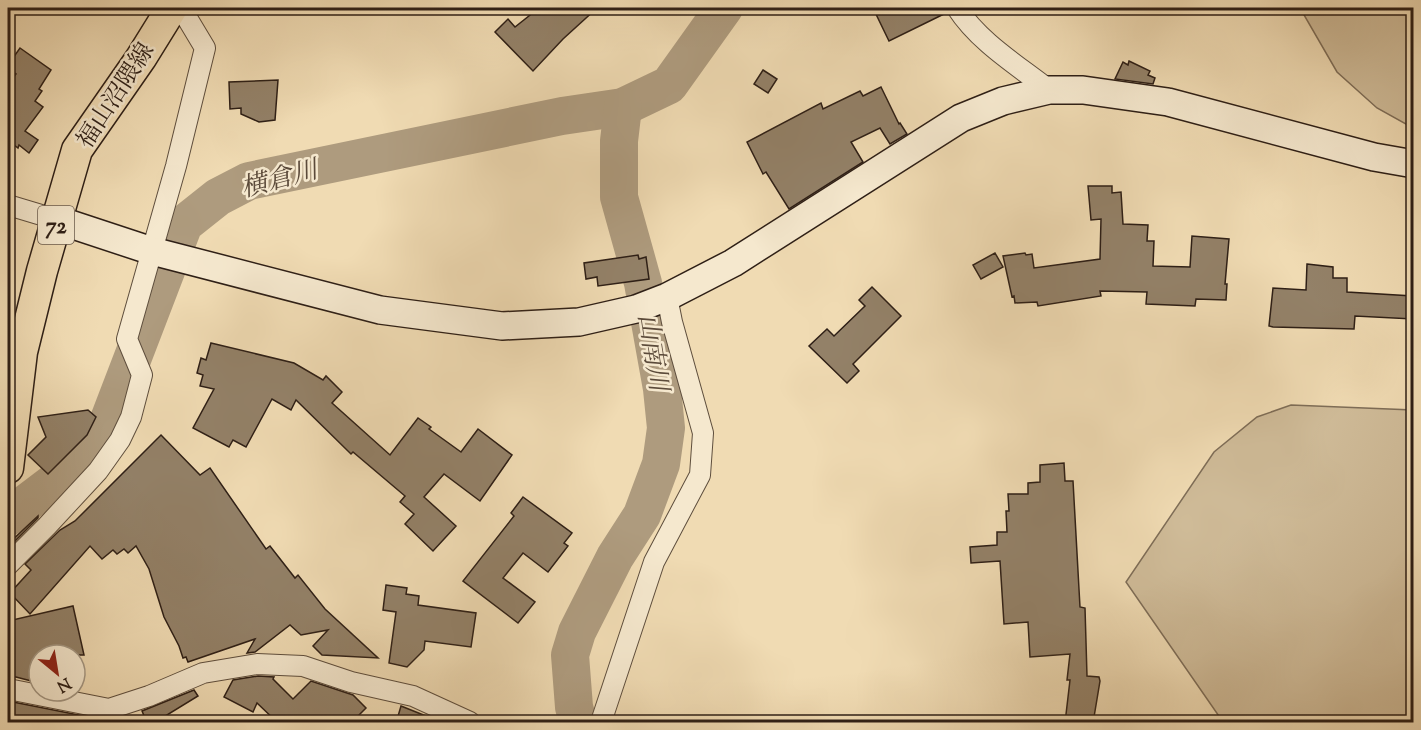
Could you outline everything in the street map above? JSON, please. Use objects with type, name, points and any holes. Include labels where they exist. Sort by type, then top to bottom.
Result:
[{"type":"main road","name":"福山沼隈線","points":[[8,468],[22,352],[42,271],[77,150],[141,58],[172,8]]},
{"type":"street","points":[[8,564],[98,471],[115,447],[131,417],[142,375],[127,339],[205,48],[181,8]]},
{"type":"street","points":[[957,8],[993,47],[1049,90]]},
{"type":"street","points":[[8,205],[152,251],[380,310],[502,326],[579,322],[636,309],[668,297],[733,263],[961,118],[1003,101],[1049,90],[1083,90],[1168,102],[1374,157],[1413,164]]},
{"type":"street","points":[[601,723],[654,562],[700,475],[703,433],[672,322],[668,297]]},
{"type":"street","points":[[8,689],[109,709],[149,696],[203,673],[257,664],[303,666],[351,682],[413,696],[470,723]]},
{"type":"shaded area","points":[[1300,8],[1413,8],[1413,128],[1377,108],[1337,72]]},
{"type":"shaded area","points":[[1291,405],[1413,410],[1413,722],[1223,722],[1126,582],[1214,452],[1257,417]]},
{"type":"building","points":[[539,8],[597,8],[533,71],[495,32],[508,19],[515,27]]},
{"type":"building","points":[[873,8],[945,8],[946,13],[889,41]]},
{"type":"building","points":[[20,48],[51,70],[39,89],[42,91],[35,101],[43,107],[25,131],[38,140],[29,153],[19,145],[18,148],[14,145],[8,155],[8,85],[16,74],[8,68],[8,65]]},
{"type":"building","points":[[1129,61],[1150,71],[1148,75],[1155,78],[1153,84],[1115,79],[1123,62],[1128,65]]},
{"type":"building","points":[[763,70],[777,79],[768,93],[754,84]]},
{"type":"building","points":[[278,80],[275,120],[259,122],[241,114],[241,108],[230,109],[229,82]]},
{"type":"building","points":[[881,87],[899,124],[907,134],[890,144],[880,128],[851,142],[863,162],[789,209],[766,172],[763,174],[747,142],[821,103],[823,109],[860,91],[863,96]]},
{"type":"building","points":[[1088,186],[1112,186],[1112,193],[1121,192],[1123,224],[1148,225],[1147,241],[1154,241],[1153,266],[1190,267],[1192,236],[1229,239],[1226,300],[1196,299],[1195,306],[1146,304],[1147,292],[1100,291],[1101,296],[1038,306],[1037,302],[1015,303],[1003,256],[1032,254],[1034,268],[1100,259],[1101,219],[1091,220]]},
{"type":"building","points":[[995,253],[1003,267],[981,279],[973,265]]},
{"type":"building","points":[[638,255],[639,259],[646,257],[649,279],[598,286],[597,277],[586,279],[584,263]]},
{"type":"building","points":[[1307,264],[1333,267],[1333,278],[1347,278],[1347,292],[1413,296],[1413,319],[1355,316],[1354,329],[1269,326],[1273,288],[1306,290]]},
{"type":"building","points":[[872,287],[901,316],[853,364],[859,371],[847,383],[809,346],[827,329],[834,336],[865,306],[859,300]]},
{"type":"building","points":[[211,343],[294,363],[323,380],[326,376],[342,392],[332,403],[390,455],[418,418],[431,427],[429,429],[461,452],[478,429],[512,455],[480,501],[444,474],[424,497],[456,526],[433,551],[405,524],[414,514],[400,502],[405,496],[353,452],[351,454],[296,400],[291,410],[272,399],[246,447],[233,440],[229,447],[193,428],[214,389],[200,386],[203,375],[197,373],[201,358],[206,360]]},
{"type":"building","points":[[88,410],[96,417],[87,435],[48,474],[28,455],[46,437],[38,417]]},
{"type":"building","points":[[161,435],[200,475],[210,468],[266,549],[270,546],[295,578],[298,575],[325,609],[378,658],[322,655],[313,646],[328,630],[301,635],[290,625],[255,652],[247,653],[255,639],[188,662],[186,657],[183,658],[164,617],[149,569],[136,546],[128,553],[124,549],[117,554],[113,550],[102,559],[90,546],[30,614],[10,593],[31,570],[25,564],[60,530],[75,521]]},
{"type":"building","points":[[1064,463],[1065,481],[1073,481],[1080,607],[1085,608],[1087,676],[1099,677],[1100,681],[1093,723],[1065,723],[1070,680],[1067,680],[1070,654],[1030,657],[1028,622],[1004,624],[1000,561],[971,563],[970,547],[997,545],[997,532],[1007,532],[1008,494],[1028,494],[1028,483],[1040,482],[1040,465]]},
{"type":"building","points":[[523,497],[572,533],[564,543],[568,546],[548,572],[523,553],[503,578],[535,602],[518,623],[463,581],[514,516],[511,513]]},
{"type":"building","points":[[38,516],[38,518],[9,547],[8,544]]},
{"type":"building","points":[[386,585],[407,588],[406,594],[419,596],[418,605],[476,613],[471,647],[425,641],[424,650],[407,667],[389,663],[396,612],[383,610]]},
{"type":"building","points":[[73,606],[81,643],[27,643],[27,680],[8,677],[8,621]]},
{"type":"building","points":[[258,676],[274,677],[273,679],[293,699],[311,681],[353,695],[366,708],[351,723],[278,723],[257,703],[253,712],[224,697],[233,680]]},
{"type":"building","points":[[194,690],[198,696],[154,723],[147,723],[142,711]]},
{"type":"building","points":[[13,702],[89,717],[89,723],[24,723],[10,720]]},
{"type":"building","points":[[401,706],[431,718],[430,723],[396,723]]},
{"type":"waterway","name":"横倉川","points":[[8,517],[86,458],[105,430],[184,224],[218,197],[249,181],[562,116],[623,107],[669,85],[724,8]]},
{"type":"waterway","name":"山南川","points":[[578,722],[574,707],[570,655],[577,632],[615,557],[642,515],[661,464],[666,428],[662,389],[643,283],[619,197],[619,141],[623,107]]}]
